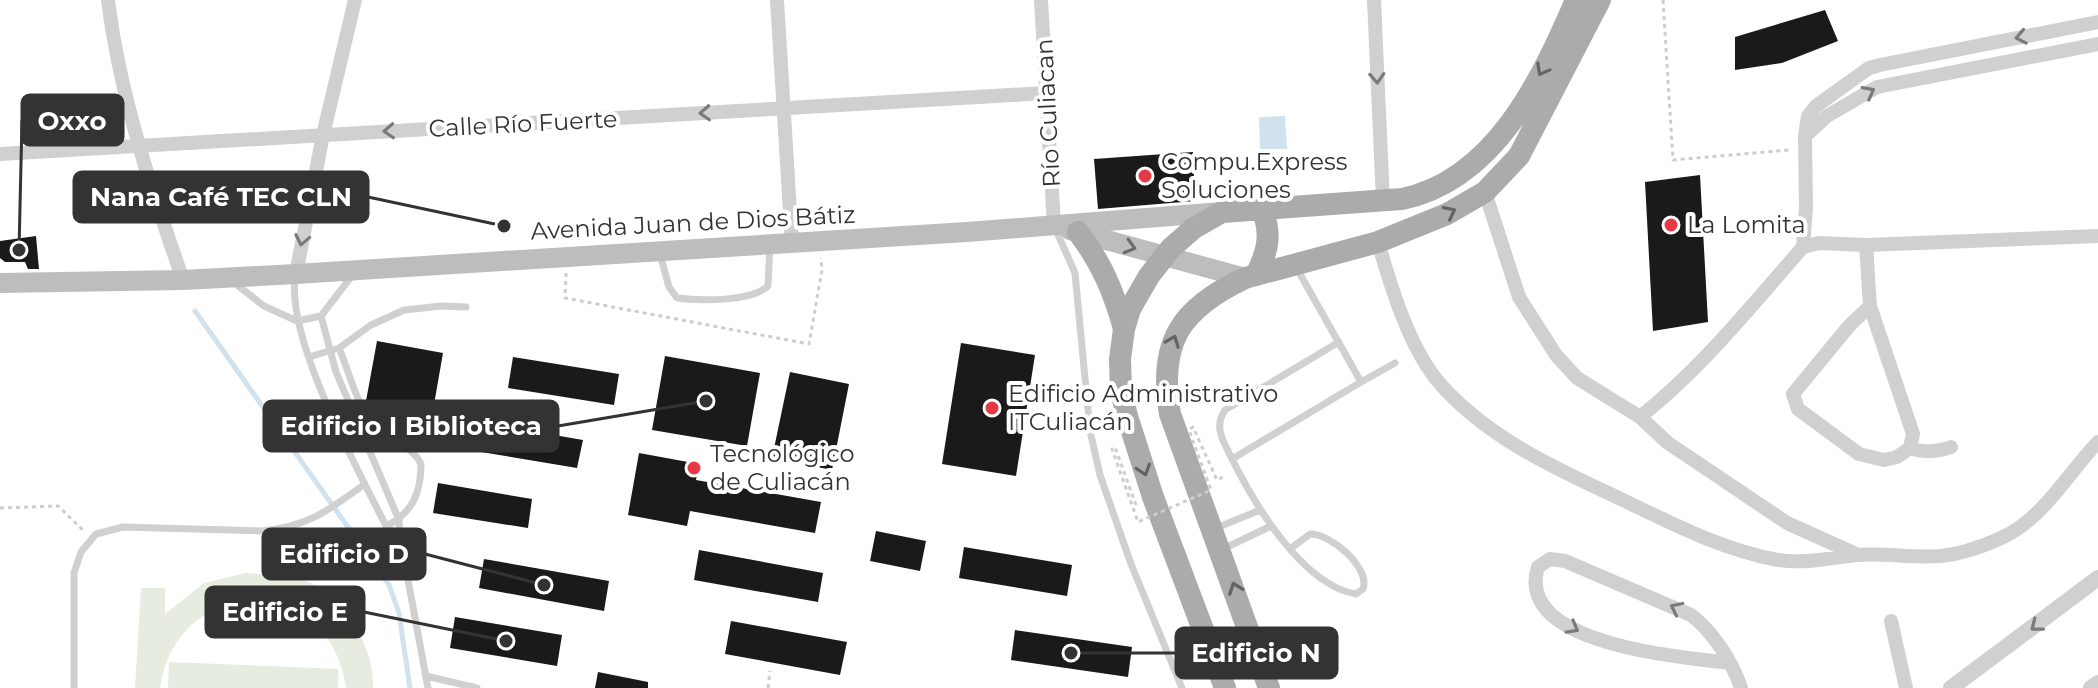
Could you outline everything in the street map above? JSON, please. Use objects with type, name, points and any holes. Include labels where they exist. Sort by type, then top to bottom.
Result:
[{"type":"main road","points":[[1225,688],[1153,497],[1127,416],[1120,377],[1124,329],[1137,295],[1163,257],[1194,228],[1222,212],[1383,201],[1413,197],[1440,187],[1474,164],[1493,144],[1534,84],[1576,0]]},
{"type":"main road","points":[[1269,688],[1170,414],[1166,380],[1173,338],[1188,316],[1211,297],[1250,276],[1378,242],[1447,214],[1485,192],[1519,156],[1600,0]]},
{"type":"main road","points":[[1250,276],[1266,254],[1269,240],[1269,225],[1262,209]]},
{"type":"main road","name":"Avenida Juan de Dios Bátiz","points":[[0,283],[183,280],[296,274],[792,244],[1222,212]]},
{"type":"main road","name":"Avenida Juan de Dios Bátiz","points":[[1054,226],[1163,257],[1250,276]]},
{"type":"main road","points":[[1078,232],[1107,277],[1124,329]]},
{"type":"street","points":[[108,0],[119,68],[138,146],[183,280]]},
{"type":"street","points":[[296,274],[323,135],[355,0]]},
{"type":"street","points":[[777,0],[792,244]]},
{"type":"street","name":"Río Culiacan","points":[[1041,0],[1054,226]]},
{"type":"street","points":[[1374,0],[1383,201]]},
{"type":"street","points":[[1803,247],[1805,142],[1808,116],[1816,106],[1869,68],[2098,22]]},
{"type":"street","points":[[1805,142],[1827,116],[1877,87],[2098,44]]},
{"type":"street","name":"Calle Río Fuerte","points":[[0,154],[1046,93]]},
{"type":"street","points":[[1485,192],[1519,297],[1556,355],[1577,378],[1640,417],[1668,443],[1787,523],[1858,555]]},
{"type":"street","points":[[1640,417],[1690,374],[1803,247],[1819,243],[1866,245],[2098,236]]},
{"type":"street","points":[[1378,242],[1413,338],[1431,372],[1450,394],[1497,436],[1556,468],[1732,550],[1805,563],[1858,555],[1941,556],[1963,552],[2003,538],[2041,508],[2098,442]]},
{"type":"street","points":[[1866,245],[1870,306],[1913,441],[1910,448],[1897,457],[1884,460],[1859,454],[1798,409],[1794,399],[1796,388],[1870,306]]},
{"type":"street","points":[[1910,448],[1938,451],[1951,447]]},
{"type":"street","points":[[1729,663],[1650,652],[1581,633],[1564,623],[1540,600],[1535,580],[1538,567],[1550,559],[1565,561],[1678,608],[1707,630],[1729,663],[1741,688]]},
{"type":"street","points":[[1951,688],[2098,578]]},
{"type":"street","points":[[1891,621],[1906,688]]},
{"type":"street","points":[[2091,688],[2098,683]]},
{"type":"lane","points":[[1054,226],[1075,273],[1090,431],[1100,475],[1131,564],[1182,688]]},
{"type":"lane","points":[[659,252],[669,287],[677,298],[741,297],[758,294],[768,286],[770,245]]},
{"type":"lane","points":[[1295,266],[1361,382]]},
{"type":"lane","points":[[228,277],[264,306],[297,321],[321,316],[356,269]]},
{"type":"lane","points":[[296,274],[294,306],[309,357],[386,526],[400,537]]},
{"type":"lane","points":[[309,357],[339,348],[371,325],[404,310],[466,307]]},
{"type":"lane","points":[[321,316],[329,351],[399,520],[428,688]]},
{"type":"lane","points":[[1290,549],[1310,534],[1323,536],[1361,568],[1365,578],[1363,589],[1356,594],[1340,589],[1290,549],[1260,510],[1232,459],[1219,429],[1219,421],[1225,410],[1339,342]]},
{"type":"lane","points":[[339,348],[371,422],[387,438],[410,449],[421,464],[419,491],[413,505],[399,520],[386,526]]},
{"type":"lane","points":[[1232,459],[1395,363]]},
{"type":"lane","points":[[74,688],[74,573],[81,552],[102,531],[123,527],[283,529],[317,518],[365,484]]},
{"type":"lane","points":[[1217,540],[1260,510]]},
{"type":"lane","points":[[1217,540],[1271,526]]},
{"type":"lane","points":[[426,676],[477,688]]},
{"type":"path","points":[[1663,0],[1673,160],[1805,142]]},
{"type":"path","points":[[1136,505],[1115,447],[1112,449],[1138,522],[1211,490],[1189,430],[1193,427],[1217,480],[1225,476]]},
{"type":"path","points":[[0,508],[58,506],[92,539]]},
{"type":"path","points":[[768,688],[770,671]]},
{"type":"shaded area","points":[[246,573],[296,578],[327,594],[352,621],[361,637],[372,671],[373,688],[346,688],[334,649],[313,622],[285,606],[253,601],[222,606],[194,623],[172,650],[160,688],[135,688],[141,588],[165,588],[165,614],[204,583]]},
{"type":"shaded area","points":[[169,662],[338,669],[338,688],[168,688]]},
{"type":"water","points":[[1285,116],[1287,149],[1260,149],[1259,117]]},
{"type":"building","points":[[1825,10],[1838,41],[1782,63],[1735,70],[1735,37]]},
{"type":"building","name":"Compu.Express Soluciones","points":[[1193,152],[1195,201],[1098,209],[1094,159]]},
{"type":"building","points":[[1700,175],[1708,322],[1653,331],[1645,182]]},
{"type":"building","points":[[36,236],[39,269],[28,269],[25,262],[5,262],[0,258],[0,241]]},
{"type":"building","points":[[377,341],[443,353],[432,416],[368,405],[366,401]]},
{"type":"building","name":"Edificio Administrativo ITCuliacán","points":[[961,343],[1035,355],[1016,476],[942,464]]},
{"type":"building","points":[[665,356],[760,373],[747,446],[652,430]]},
{"type":"building","points":[[513,357],[619,374],[614,405],[508,388]]},
{"type":"building","points":[[790,372],[849,384],[832,470],[772,458]]},
{"type":"building","points":[[474,421],[583,440],[577,468],[469,450]]},
{"type":"building","points":[[639,453],[699,464],[696,480],[821,502],[815,533],[690,511],[687,526],[628,515]]},
{"type":"building","points":[[438,483],[532,499],[528,528],[433,513]]},
{"type":"building","points":[[876,531],[926,541],[920,571],[870,561]]},
{"type":"building","points":[[964,547],[1072,565],[1067,596],[959,578]]},
{"type":"building","points":[[699,550],[823,573],[818,602],[694,580]]},
{"type":"building","points":[[484,559],[609,581],[604,611],[479,588]]},
{"type":"building","points":[[455,617],[562,635],[557,666],[450,648]]},
{"type":"building","points":[[731,621],[847,642],[840,675],[725,654]]},
{"type":"building","points":[[1015,630],[1132,647],[1128,677],[1011,660]]},
{"type":"building","points":[[598,672],[648,682],[648,688],[595,688]]},
{"type":"waterway","points":[[195,311],[389,585],[399,613],[410,688]]},
{"type":"place","name":"Compu.Express Soluciones","points":[[1145,176]]},
{"type":"place","name":"La Lomita","points":[[1671,225]]},
{"type":"place","name":"Nana Café TEC CLN","points":[[504,226]]},
{"type":"place","name":"Oxxo","points":[[19,250]]},
{"type":"place","name":"Edificio I Biblioteca","points":[[706,401]]},
{"type":"place","name":"Edificio Administrativo ITCuliacán","points":[[992,408]]},
{"type":"place","name":"Tecnológico de Culiacán","points":[[694,468]]},
{"type":"place","name":"Edificio D","points":[[544,585]]},
{"type":"place","name":"Edificio E","points":[[506,641]]},
{"type":"place","name":"Edificio N","points":[[1071,653]]}]
